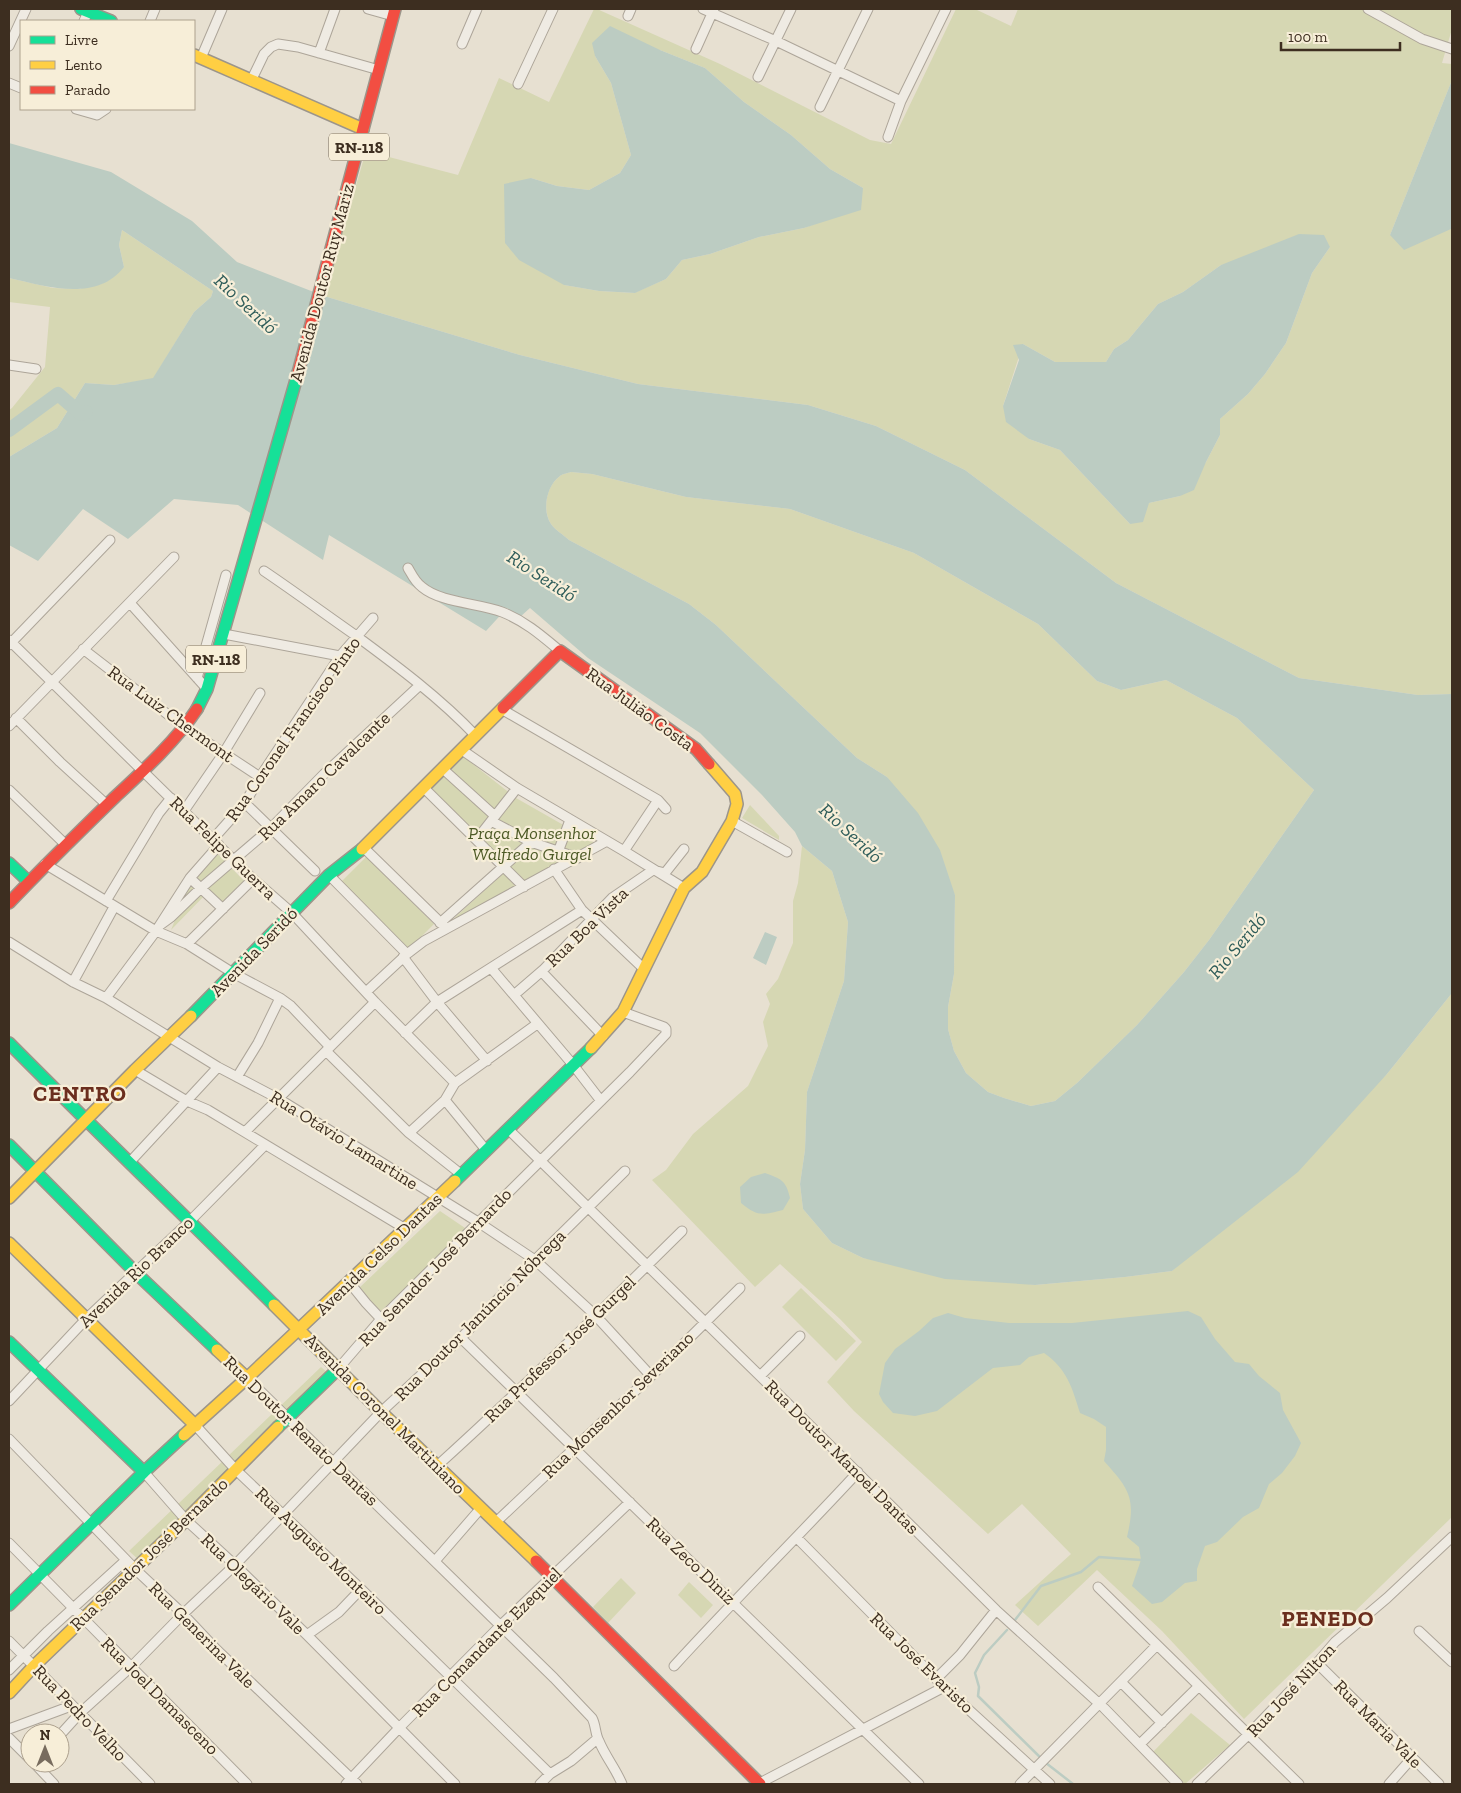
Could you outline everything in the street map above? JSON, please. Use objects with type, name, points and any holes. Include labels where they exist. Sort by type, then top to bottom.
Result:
[{"type":"main road","name":"Avenida Doutor Ruy Mariz","points":[[224,634],[322,286],[394,12]]},
{"type":"main road","points":[[86,13],[108,20]]},
{"type":"main road","points":[[198,57],[364,129]]},
{"type":"main road","name":"RN-118","points":[[9,903],[28,881],[106,804],[142,772],[184,727],[196,711],[207,688],[224,634]]},
{"type":"main road","name":"Avenida Seridó","points":[[9,1198],[34,1171],[170,1038],[329,875],[364,848],[476,736],[504,711],[560,652]]},
{"type":"main road","name":"Rua Julião Costa","points":[[560,652],[696,749],[735,794],[737,804],[732,821]]},
{"type":"main road","points":[[684,888],[702,872],[732,821]]},
{"type":"main road","points":[[9,863],[28,881]]},
{"type":"main road","name":"Avenida Celso Dantas","points":[[9,1605],[144,1472],[196,1426],[462,1175],[603,1036],[623,1012],[684,888]]},
{"type":"main road","name":"Avenida Coronel Martiniano","points":[[9,1043],[381,1412],[552,1577],[759,1784]]},
{"type":"main road","name":"Rua Doutor Renato Dantas","points":[[9,1145],[136,1273],[247,1378]]},
{"type":"main road","name":"Rua Augusto Monteiro","points":[[9,1243],[196,1426]]},
{"type":"main road","name":"Rua Olegário Vale","points":[[9,1342],[144,1472]]},
{"type":"main road","name":"Rua Senador José Bernardo","points":[[10,1689],[186,1520],[235,1469],[338,1369]]},
{"type":"street","points":[[198,57],[222,9]]},
{"type":"street","points":[[319,53],[335,9]]},
{"type":"street","points":[[368,9],[394,12]]},
{"type":"street","points":[[462,44],[477,9]]},
{"type":"street","points":[[518,84],[553,9]]},
{"type":"street","points":[[703,9],[713,11],[901,100]]},
{"type":"street","points":[[758,76],[791,9]]},
{"type":"street","points":[[820,107],[868,9]]},
{"type":"street","points":[[888,138],[901,100],[946,9]]},
{"type":"street","points":[[1368,9],[1422,39],[1452,49]]},
{"type":"street","points":[[696,49],[713,11]]},
{"type":"street","points":[[9,46],[20,22]]},
{"type":"street","points":[[251,81],[264,54],[278,44],[286,44],[379,70]]},
{"type":"street","points":[[80,110],[97,115],[104,110]]},
{"type":"street","points":[[9,365],[36,369]]},
{"type":"street","points":[[10,642],[110,540]]},
{"type":"street","points":[[9,726],[174,557]]},
{"type":"street","points":[[408,568],[414,579],[426,590],[510,616],[537,632],[560,652]]},
{"type":"street","points":[[264,571],[357,637],[420,685],[476,736]]},
{"type":"street","points":[[197,678],[226,575]]},
{"type":"street","points":[[130,603],[207,688]]},
{"type":"street","name":"Rua Coronel Francisco Pinto","points":[[158,928],[190,878],[244,803],[340,656],[373,618]]},
{"type":"street","points":[[224,634],[340,656]]},
{"type":"street","name":"Rua Felipe Guerra","points":[[10,642],[253,879],[292,913],[404,1033],[454,1083]]},
{"type":"street","name":"Rua Luiz Chermont","points":[[83,650],[184,727],[260,777]]},
{"type":"street","name":"Rua Amaro Cavalcante","points":[[158,928],[271,828],[324,774],[420,685]]},
{"type":"street","points":[[184,810],[223,754],[260,693]]},
{"type":"street","points":[[504,711],[658,800],[666,809]]},
{"type":"street","points":[[16,718],[106,804]]},
{"type":"street","points":[[462,750],[517,788],[684,888]]},
{"type":"street","points":[[443,770],[493,818],[531,842],[578,858]]},
{"type":"street","points":[[424,788],[524,887]]},
{"type":"street","points":[[477,839],[517,788]]},
{"type":"street","points":[[9,790],[65,844]]},
{"type":"street","points":[[106,901],[159,813],[171,798]]},
{"type":"street","points":[[624,851],[658,800]]},
{"type":"street","points":[[244,803],[315,871]]},
{"type":"street","points":[[558,852],[570,820]]},
{"type":"street","points":[[732,821],[787,852]]},
{"type":"street","points":[[444,926],[524,887],[607,841]]},
{"type":"street","points":[[366,992],[405,955],[444,926],[531,842]]},
{"type":"street","points":[[364,848],[444,926]]},
{"type":"street","name":"Rua Boa Vista","points":[[514,995],[542,972],[612,898],[653,870],[665,873],[684,849]]},
{"type":"street","points":[[45,864],[114,907],[187,944],[291,1006],[328,1049],[409,1133],[462,1175]]},
{"type":"street","points":[[554,869],[582,910],[644,969]]},
{"type":"street","points":[[329,875],[405,955],[437,1002],[487,1061]]},
{"type":"street","points":[[190,878],[223,909]]},
{"type":"street","points":[[187,944],[253,879]]},
{"type":"street","points":[[73,982],[114,907]]},
{"type":"street","points":[[404,1033],[437,1002],[582,910]]},
{"type":"street","points":[[106,998],[158,928]]},
{"type":"street","name":"Rua Otávio Lamartine","points":[[9,942],[73,982],[106,998],[218,1067],[280,1099],[478,1222],[535,1260],[595,1315],[651,1376]]},
{"type":"street","points":[[491,968],[574,1066],[601,1101]]},
{"type":"street","points":[[542,972],[603,1036]]},
{"type":"street","points":[[237,1077],[258,1043],[280,998]]},
{"type":"street","points":[[245,1132],[375,1002]]},
{"type":"street","name":"Rua Senador José Bernardo","points":[[338,1369],[381,1318],[665,1036],[666,1030],[623,1012]]},
{"type":"street","points":[[409,1133],[446,1100],[454,1083],[537,1024]]},
{"type":"street","points":[[129,1162],[218,1067]]},
{"type":"street","points":[[136,1070],[187,1101],[208,1110],[404,1228]]},
{"type":"street","points":[[446,1100],[486,1150]]},
{"type":"street","name":"Rua Doutor Manoel Dantas","points":[[508,1129],[996,1610],[1100,1704],[1178,1784]]},
{"type":"street","name":"Avenida Rio Branco","points":[[9,1401],[37,1369],[87,1318],[190,1221],[265,1145]]},
{"type":"street","name":"Rua Doutor Janúncio Nóbrega","points":[[70,1724],[235,1565],[381,1412],[461,1338],[535,1260],[625,1171]]},
{"type":"street","name":"Rua Professor José Gurgel","points":[[437,1466],[518,1392],[682,1231]]},
{"type":"street","points":[[349,1282],[381,1318]]},
{"type":"street","name":"Rua Monsenhor Severiano","points":[[496,1522],[651,1376],[740,1288]]},
{"type":"street","points":[[760,1376],[800,1336]]},
{"type":"street","name":"Rua Zeco Diniz","points":[[461,1338],[919,1784]]},
{"type":"street","name":"Rua Doutor Renato Dantas","points":[[247,1378],[554,1678],[592,1718],[597,1731],[597,1739]]},
{"type":"street","name":"Rua Augusto Monteiro","points":[[196,1426],[235,1469],[451,1676],[550,1774]]},
{"type":"street","name":"Rua Generina Vale","points":[[9,1439],[126,1560],[352,1782]]},
{"type":"street","name":"Rua Olegário Vale","points":[[144,1472],[186,1520],[307,1635],[455,1784]]},
{"type":"street","points":[[674,1666],[858,1472]]},
{"type":"street","name":"Rua Comandante Ezequiel","points":[[352,1782],[399,1728],[500,1626],[630,1502]]},
{"type":"street","points":[[435,1561],[481,1508]]},
{"type":"street","name":"Rua José Nilton","points":[[1197,1784],[1248,1735],[1335,1642],[1387,1598],[1452,1537]]},
{"type":"street","name":"Rua José Evaristo","points":[[797,1538],[944,1687],[1036,1767],[1050,1784]]},
{"type":"street","name":"Rua Joel Damasceno","points":[[9,1543],[247,1784]]},
{"type":"street","name":"Rua Senador José Bernardo","points":[[9,1670],[72,1608],[126,1560]]},
{"type":"street","points":[[99,1586],[108,1594]]},
{"type":"street","points":[[1098,1587],[1299,1784]]},
{"type":"street","points":[[307,1635],[339,1612],[361,1589]]},
{"type":"street","points":[[936,1679],[960,1655],[996,1610]]},
{"type":"street","points":[[48,1631],[58,1643]]},
{"type":"street","points":[[1419,1631],[1452,1662]]},
{"type":"street","name":"Rua Pedro Velho","points":[[9,1641],[150,1784]]},
{"type":"street","points":[[1020,1784],[1157,1645]]},
{"type":"street","name":"Rua Maria Vale","points":[[1317,1663],[1439,1784]]},
{"type":"street","points":[[1121,1682],[1162,1723]]},
{"type":"street","points":[[1140,1744],[1199,1686]]},
{"type":"street","points":[[759,1784],[944,1687]]},
{"type":"street","points":[[9,1729],[71,1706]]},
{"type":"street","points":[[9,1738],[20,1749]]},
{"type":"street","points":[[540,1784],[550,1774],[571,1761],[597,1739],[622,1784]]},
{"type":"street","points":[[1389,1784],[1412,1758]]},
{"type":"street","points":[[42,1784],[44,1774]]},
{"type":"street","points":[[44,1774],[54,1784]]},
{"type":"green space","points":[[594,9],[720,64],[870,140],[891,144],[956,9],[975,9],[1011,26],[1018,9],[1452,9],[1452,29],[1442,63],[1452,64],[1452,80],[1390,235],[1451,229],[1452,216],[1452,694],[1418,695],[1299,678],[1116,583],[965,470],[876,426],[808,405],[638,384],[520,355],[324,296],[366,151],[458,175],[499,78],[549,102]],"holes":[[[660,50],[705,68],[744,102],[791,135],[830,169],[863,188],[828,219],[804,228],[759,237],[710,254],[682,260],[666,279],[634,293],[599,291],[564,285],[531,178],[557,186],[589,190],[620,173],[631,155],[611,83],[595,56]],[[1330,247],[1312,273],[1286,343],[1265,374],[1248,394],[1220,419],[1220,435],[1206,462],[1180,496],[1149,503],[1130,524],[1060,450],[1029,439],[1003,406],[1023,344],[1055,362],[1106,362],[1114,349],[1128,340],[1158,304],[1183,292],[1221,265]]]},
{"type":"green space","points":[[122,230],[213,291],[211,297],[194,312],[153,379],[114,385],[85,383],[57,428],[9,457],[9,410],[45,367],[50,307],[9,302],[9,278],[53,288],[80,289],[124,267],[119,245]]},
{"type":"green space","points":[[571,472],[592,474],[686,497],[790,509],[914,553],[1038,624],[1097,681],[1121,690],[1166,680],[1237,718],[1314,790],[1209,940],[1184,972],[1137,1025],[1077,1083],[1055,1101],[1031,1106],[988,1092],[966,1073],[954,1051],[948,1029],[948,1007],[954,974],[955,895],[887,777],[857,758],[716,625],[689,604],[569,540],[555,529],[548,518],[547,499],[555,480]]},
{"type":"green space","name":"Praça Monsenhor Walfredo Gurgel","points":[[460,754],[516,798],[595,843],[438,933],[511,866],[471,830],[429,786]]},
{"type":"green space","points":[[750,805],[779,836],[779,840],[742,818]]},
{"type":"green space","points":[[802,846],[832,871],[848,922],[844,981],[807,1092],[805,1150],[800,1184],[803,1209],[832,1243],[863,1258],[1035,1285],[1172,1271],[1387,1074],[1452,993],[1452,1517],[1244,1719],[1162,1631],[1097,1570],[1038,1626],[1015,1605],[1071,1554],[1022,1504],[988,1534],[854,1411],[827,1382],[862,1342],[840,1319],[780,1264],[755,1287],[652,1180],[666,1170],[693,1134],[748,1086],[768,1046],[763,1022],[770,1004],[766,994],[778,979],[793,943],[793,901],[798,883]]},
{"type":"green space","points":[[217,853],[247,884],[223,908],[206,894],[171,930],[187,890]]},
{"type":"green space","points":[[366,857],[434,924],[409,949],[341,882]]},
{"type":"green space","points":[[440,1211],[465,1228],[464,1232],[381,1311],[358,1289]]},
{"type":"green space","points":[[801,1288],[856,1341],[836,1361],[782,1307]]},
{"type":"green space","points":[[321,1367],[330,1375],[140,1561],[129,1551]]},
{"type":"green space","points":[[621,1578],[636,1593],[608,1623],[593,1607]]},
{"type":"green space","points":[[689,1582],[713,1605],[701,1618],[678,1595]]},
{"type":"green space","points":[[1191,1713],[1230,1745],[1185,1784],[1152,1753]]},
{"type":"water","points":[[610,26],[660,50],[705,68],[744,102],[791,135],[830,169],[863,188],[861,210],[804,228],[759,237],[710,254],[682,260],[666,279],[635,293],[599,291],[564,285],[519,260],[505,243],[504,184],[531,178],[557,186],[589,190],[620,173],[631,155],[611,83],[595,56],[592,43]]},
{"type":"water","points":[[1452,80],[1451,229],[1404,250],[1390,235]]},
{"type":"water","name":"Rio Seridó","points":[[9,143],[111,172],[192,221],[237,262],[324,296],[520,355],[638,384],[808,405],[876,426],[965,470],[1116,583],[1299,678],[1418,695],[1452,694],[1452,993],[1387,1074],[1298,1172],[1172,1271],[1035,1285],[945,1279],[863,1258],[832,1243],[803,1209],[800,1184],[805,1150],[807,1092],[844,981],[848,922],[832,871],[802,846],[795,832],[762,795],[700,733],[588,658],[530,608],[520,617],[507,608],[486,631],[329,535],[323,560],[238,505],[174,499],[128,539],[83,509],[38,561],[9,545],[9,457],[57,428],[85,383],[114,385],[153,378],[194,312],[211,297],[213,291],[122,230],[119,245],[124,267],[113,278],[99,285],[70,289],[54,288],[9,278]],"holes":[[[571,472],[592,474],[686,497],[790,509],[914,553],[1038,624],[1097,681],[1121,690],[1166,680],[1237,718],[1314,790],[1209,940],[1184,972],[1137,1025],[1077,1083],[1055,1101],[1031,1106],[988,1092],[966,1073],[954,1051],[948,1029],[948,1007],[954,974],[955,895],[940,850],[918,813],[887,777],[857,758],[716,625],[689,604],[569,540],[551,524],[548,519],[546,506],[551,486],[555,480],[561,475]]]},
{"type":"water","points":[[1299,234],[1324,235],[1330,247],[1312,273],[1286,343],[1265,374],[1248,394],[1220,419],[1220,435],[1194,490],[1180,496],[1149,503],[1143,522],[1130,524],[1060,450],[1029,439],[1006,422],[1003,406],[1019,360],[1013,345],[1023,344],[1055,362],[1106,362],[1114,349],[1128,340],[1158,304],[1183,292],[1221,265]]},
{"type":"water","points":[[765,932],[777,937],[766,965],[753,958]]},
{"type":"water","points":[[765,1173],[785,1184],[790,1198],[783,1210],[760,1214],[741,1203],[740,1187],[751,1177]]},
{"type":"water","points":[[1188,1311],[1201,1317],[1215,1339],[1235,1362],[1249,1364],[1259,1376],[1280,1393],[1283,1410],[1301,1443],[1295,1456],[1282,1473],[1269,1484],[1259,1508],[1243,1517],[1217,1542],[1205,1546],[1197,1569],[1197,1581],[1185,1583],[1162,1602],[1152,1604],[1132,1586],[1141,1560],[1139,1547],[1127,1537],[1131,1513],[1129,1495],[1120,1480],[1104,1461],[1106,1427],[1080,1413],[1068,1379],[1058,1365],[1044,1353],[1029,1357],[1020,1365],[993,1368],[937,1411],[915,1416],[893,1413],[883,1402],[879,1394],[885,1363],[895,1349],[933,1318],[948,1313],[965,1318],[1009,1323],[1072,1323]]},
{"type":"waterway","points":[[9,430],[58,394],[81,414],[86,412]]},
{"type":"waterway","points":[[1015,1620],[1041,1586],[1081,1572],[1099,1557],[1141,1560]]},
{"type":"waterway","points":[[1007,1630],[984,1655],[975,1673],[979,1687],[978,1696],[1046,1763],[1073,1784]]},
{"type":"traffic: fast","points":[[81,9],[108,20]]},
{"type":"traffic: fast","points":[[197,709],[207,689],[298,373]]},
{"type":"traffic: fast","points":[[191,1016],[329,875],[362,849]]},
{"type":"traffic: fast","points":[[9,863],[28,881]]},
{"type":"traffic: fast","points":[[9,1043],[274,1305]]},
{"type":"traffic: fast","points":[[455,1181],[591,1048]]},
{"type":"traffic: fast","points":[[9,1145],[136,1273],[217,1350]]},
{"type":"traffic: fast","points":[[9,1342],[144,1472]]},
{"type":"traffic: fast","points":[[278,1427],[338,1369]]},
{"type":"traffic: fast","points":[[9,1605],[184,1435]]},
{"type":"traffic: slow","points":[[195,55],[363,129]]},
{"type":"traffic: slow","points":[[362,849],[503,708]]},
{"type":"traffic: slow","points":[[591,1048],[623,1012],[684,888],[702,872],[732,821],[737,804],[735,794],[709,764]]},
{"type":"traffic: slow","points":[[9,1198],[191,1016]]},
{"type":"traffic: slow","points":[[299,1329],[455,1181]]},
{"type":"traffic: slow","points":[[9,1243],[196,1426]]},
{"type":"traffic: slow","points":[[274,1305],[381,1412],[536,1561]]},
{"type":"traffic: slow","points":[[217,1350],[247,1378],[299,1329]]},
{"type":"traffic: slow","points":[[184,1435],[247,1378]]},
{"type":"traffic: slow","points":[[9,1693],[34,1666],[186,1520],[278,1427]]},
{"type":"traffic: jam","points":[[298,373],[395,9]]},
{"type":"traffic: jam","points":[[503,708],[560,651],[696,749],[709,764]]},
{"type":"traffic: jam","points":[[9,903],[158,756],[189,721],[197,709]]},
{"type":"traffic: jam","points":[[536,1561],[760,1784]]},
{"type":"district","name":"CENTRO","points":[[80,1093]]},
{"type":"district","name":"PENEDO","points":[[1328,1618]]}]
